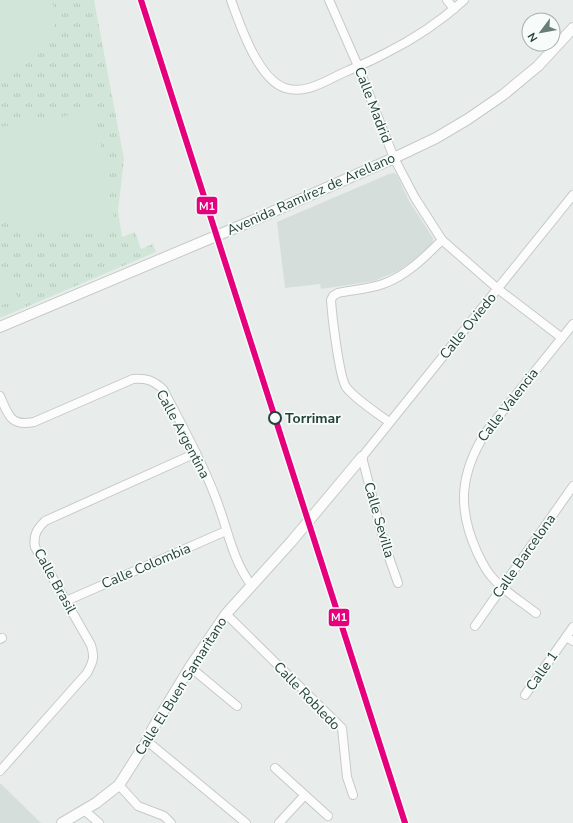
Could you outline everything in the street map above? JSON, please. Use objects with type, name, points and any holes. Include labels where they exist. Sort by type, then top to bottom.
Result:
[{"type":"street","points":[[231,0],[242,30],[263,70],[272,80],[284,88],[298,90],[306,89],[386,54],[410,40],[454,9],[464,0]]},
{"type":"street","name":"Calle Madrid","points":[[329,0],[358,66],[394,158],[415,198],[442,240],[498,289],[562,338]]},
{"type":"street","points":[[447,0],[454,9]]},
{"type":"street","name":"Avenida Ramírez de Arellano","points":[[0,327],[182,251],[394,158],[436,138],[489,105],[538,66],[573,28]]},
{"type":"street","name":"Calle Oviedo","points":[[362,457],[573,195]]},
{"type":"street","points":[[389,422],[356,397],[346,387],[341,374],[331,300],[333,296],[338,293],[382,285],[398,278],[429,253],[442,240]]},
{"type":"street","name":"Calle Valencia","points":[[536,613],[491,576],[482,562],[466,522],[464,489],[467,469],[476,448],[486,432],[573,324]]},
{"type":"street","name":"Calle Argentina","points":[[0,396],[10,418],[16,423],[25,424],[34,422],[133,379],[145,378],[157,384],[163,389],[196,453],[215,496],[226,531],[242,572],[252,586]]},
{"type":"street","name":"Calle Brasil","points":[[0,770],[88,673],[94,654],[91,645],[35,547],[34,539],[39,528],[45,521],[196,453]]},
{"type":"street","name":"Calle El Buen Samaritano","points":[[62,823],[101,799],[119,785],[147,741],[153,728],[190,667],[226,614],[300,531],[362,457]]},
{"type":"street","name":"Calle Sevilla","points":[[362,457],[385,546],[398,583]]},
{"type":"street","name":"Calle Barcelona","points":[[475,626],[573,486]]},
{"type":"street","name":"Calle Colombia","points":[[66,601],[226,531]]},
{"type":"street","name":"Calle Robledo","points":[[226,614],[342,728],[347,777],[353,795]]},
{"type":"street","name":"Calle 1","points":[[525,696],[570,639],[573,627]]},
{"type":"street","points":[[190,667],[237,706]]},
{"type":"street","points":[[147,741],[246,823]]},
{"type":"street","points":[[275,768],[304,796],[328,816]]},
{"type":"street","points":[[119,785],[138,806],[164,816],[171,823]]},
{"type":"street","points":[[279,823],[304,796]]},
{"type":"street","points":[[84,810],[99,823]]},
{"type":"shaded area","points":[[394,173],[397,175],[409,201],[433,238],[431,245],[398,271],[374,281],[321,289],[320,284],[285,288],[277,222]]},
{"type":"shaded area","points":[[0,783],[41,823],[0,823]]},
{"type":"green space","points":[[0,0],[94,0],[124,159],[118,211],[122,237],[135,232],[141,249],[153,244],[156,252],[0,318]]},
{"type":"green space","points":[[0,0],[51,0],[55,14],[55,22],[52,36],[45,49],[30,60],[0,73]]},
{"type":"green space","points":[[95,111],[116,231],[106,234],[39,233],[23,229],[9,220],[0,212],[0,127]]},
{"type":"green space","points":[[8,276],[18,298],[0,306],[0,280]]},
{"type":"transit line","name":"M1","points":[[141,0],[405,823]]},
{"type":"place","name":"Torrimar","points":[[275,418]]}]
